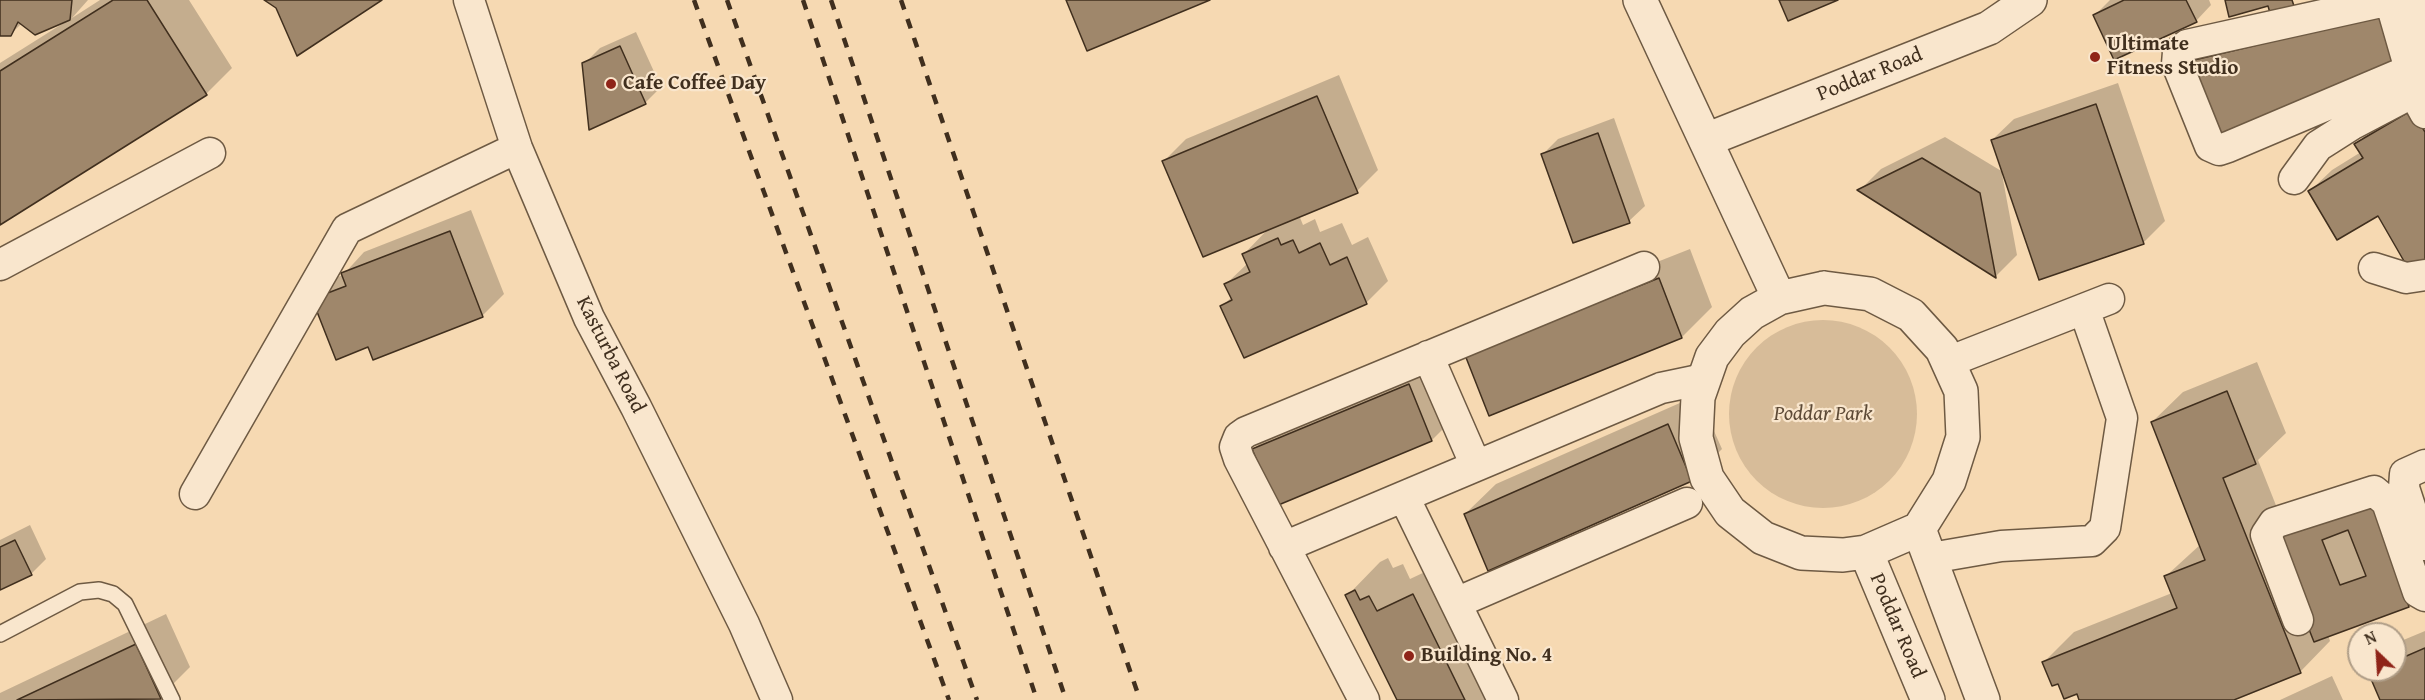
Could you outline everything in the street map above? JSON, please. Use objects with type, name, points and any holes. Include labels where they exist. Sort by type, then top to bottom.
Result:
[{"type":"street","name":"Kasturba Road","points":[[469,0],[517,148],[589,318],[744,624],[777,700]]},
{"type":"street","points":[[1640,0],[1779,298]]},
{"type":"street","name":"Poddar Road","points":[[1706,141],[1989,28],[2030,0]]},
{"type":"street","points":[[2390,0],[2420,77],[2404,72],[2219,150],[2210,146],[2177,64],[2178,52],[2187,45],[2390,0]]},
{"type":"street","points":[[2415,0],[2420,77]]},
{"type":"street","points":[[2294,179],[2319,146],[2420,77]]},
{"type":"street","points":[[195,494],[346,229],[517,148]]},
{"type":"street","points":[[0,265],[210,153]]},
{"type":"street","points":[[1364,700],[1239,459],[1235,447],[1239,437],[1246,432],[1644,267]]},
{"type":"street","points":[[2374,268],[2406,278],[2425,275]]},
{"type":"street","points":[[1948,362],[2097,304],[2121,417],[2105,528],[2092,542],[2001,546],[1925,544],[1843,555],[1801,553],[1763,538],[1731,512],[1707,478],[1696,438],[1698,397],[1712,357],[1730,333],[1752,313],[1779,298],[1824,288],[1870,294],[1911,315],[1942,349],[1961,392],[1963,437],[1949,482],[1925,544],[1983,700]]},
{"type":"street","points":[[1428,356],[1476,466]]},
{"type":"street","points":[[1284,547],[1660,388],[1704,380]]},
{"type":"street","points":[[2425,465],[2406,474],[2404,488],[2422,543],[2425,545]]},
{"type":"street","points":[[2298,621],[2266,535],[2274,523],[2374,491],[2387,502],[2418,592],[2425,596]]},
{"type":"street","points":[[1404,497],[1503,700]]},
{"type":"street","points":[[1456,603],[1687,503]]},
{"type":"street","name":"Poddar Road","points":[[1866,552],[1929,700]]},
{"type":"lane","points":[[0,634],[80,592],[99,590],[113,594],[125,604],[172,700]]},
{"type":"green space","name":"Poddar Park","points":[[1814,320],[1832,320],[1867,331],[1883,341],[1896,354],[1910,378],[1917,414],[1910,450],[1896,474],[1883,487],[1850,504],[1832,508],[1814,508],[1779,497],[1763,487],[1750,474],[1733,441],[1729,423],[1729,405],[1740,370],[1750,354],[1763,341],[1796,324]]},
{"type":"building","points":[[0,0],[72,0],[70,20],[35,35],[18,22],[11,36],[0,36]]},
{"type":"building","points":[[113,0],[147,0],[207,95],[0,225],[0,71]]},
{"type":"building","points":[[264,0],[382,0],[297,56],[276,8]]},
{"type":"building","points":[[1066,0],[1210,0],[1087,51]]},
{"type":"building","points":[[1779,0],[1838,0],[1788,21]]},
{"type":"building","points":[[2124,0],[2186,0],[2197,22],[2114,60],[2093,15]]},
{"type":"building","points":[[2225,0],[2292,0],[2294,6],[2270,13],[2268,6],[2229,17]]},
{"type":"building","points":[[2383,15],[2402,70],[2221,139],[2190,61]]},
{"type":"building","name":"Cafe Coffee Day","points":[[620,46],[646,104],[589,130],[582,63]]},
{"type":"building","points":[[1317,96],[1358,193],[1203,257],[1162,161]]},
{"type":"building","points":[[2096,104],[2144,244],[2039,280],[1991,140]]},
{"type":"building","points":[[2412,110],[2425,132],[2425,267],[2412,275],[2378,216],[2337,240],[2308,191],[2363,158],[2354,144]]},
{"type":"building","points":[[1598,133],[1630,223],[1573,243],[1541,154]]},
{"type":"building","points":[[1922,158],[1980,193],[1996,278],[1857,190]]},
{"type":"building","points":[[450,231],[483,317],[373,360],[368,347],[336,360],[312,299],[346,286],[341,273]]},
{"type":"building","points":[[1278,238],[1281,245],[1293,240],[1299,253],[1320,243],[1330,265],[1347,257],[1367,304],[1244,358],[1220,306],[1232,300],[1224,284],[1250,272],[1242,254]]},
{"type":"building","points":[[1659,278],[1682,338],[1489,416],[1465,355]]},
{"type":"building","points":[[1409,384],[1432,441],[1276,506],[1252,449]]},
{"type":"building","points":[[2227,391],[2256,464],[2223,478],[2301,673],[2234,700],[2079,700],[2077,694],[2064,699],[2058,684],[2052,686],[2042,662],[2177,608],[2164,576],[2205,560],[2151,422]]},
{"type":"building","points":[[1668,424],[1692,481],[1488,571],[1464,514]]},
{"type":"building","points":[[2379,502],[2409,607],[2368,622],[2347,622],[2347,630],[2314,642],[2273,538]],"holes":[[[2348,530],[2366,576],[2340,585],[2322,540]]]},
{"type":"building","points":[[15,540],[32,575],[0,590],[0,547]]},
{"type":"building","name":"Building No. 4","points":[[1355,590],[1360,600],[1369,596],[1377,611],[1413,594],[1465,700],[1397,700],[1345,595]]},
{"type":"building","points":[[136,644],[161,699],[17,700]]},
{"type":"building","points":[[2425,648],[2425,700],[2380,700],[2372,682],[2407,682],[2407,656]]},
{"type":"railway","points":[[694,0],[949,700]]},
{"type":"railway","points":[[727,0],[977,700]]},
{"type":"railway","points":[[803,0],[1037,700]]},
{"type":"railway","points":[[831,0],[1066,700]]},
{"type":"railway","points":[[901,0],[1140,700]]},
{"type":"place","name":"Ultimate Fitness Studio","points":[[2095,57]]},
{"type":"place","name":"Cafe Coffee Day","points":[[611,84]]},
{"type":"place","name":"Building No. 4","points":[[1409,656]]}]
